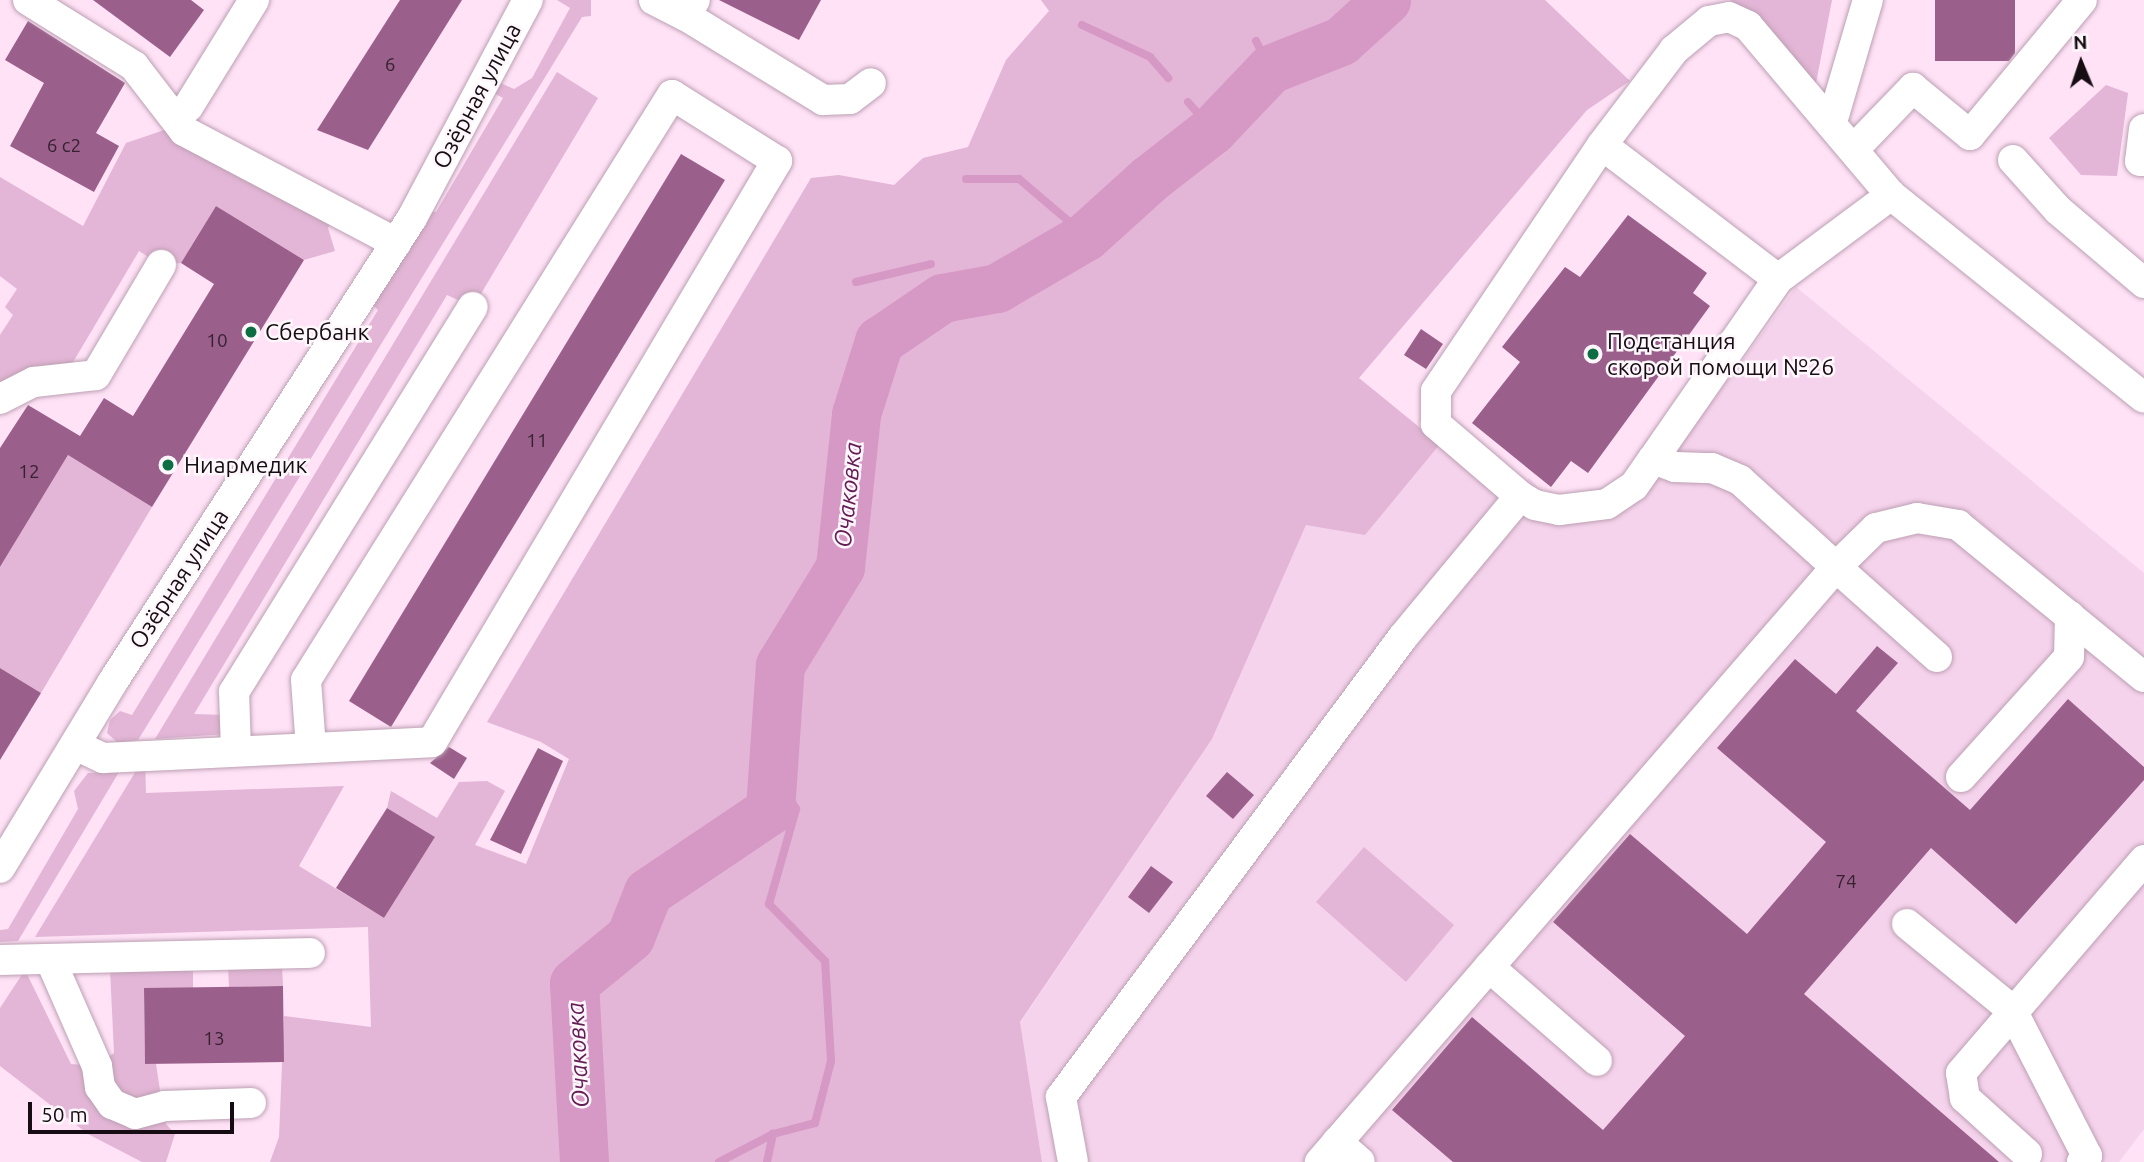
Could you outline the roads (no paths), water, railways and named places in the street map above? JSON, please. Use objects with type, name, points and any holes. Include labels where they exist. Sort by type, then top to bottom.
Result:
[{"type":"street","points":[[28,0],[135,66],[184,131],[396,243]]},
{"type":"street","points":[[173,116],[188,107],[254,0]]},
{"type":"street","name":"Озёрная улица","points":[[0,868],[75,744],[396,243],[528,0]]},
{"type":"street","points":[[654,0],[691,8],[822,100],[850,99],[871,83]]},
{"type":"street","points":[[1832,122],[1868,0]]},
{"type":"street","points":[[1854,149],[1913,88],[1970,135],[2082,0]]},
{"type":"street","points":[[1891,195],[1778,279],[1634,486],[1607,503],[1559,510],[1535,505],[1520,496],[1436,424],[1436,391],[1602,145],[1674,50],[1709,21],[1729,17],[1748,26],[1832,122],[1891,195],[2143,397]]},
{"type":"street","points":[[75,744],[103,758],[236,751],[311,748],[432,742],[777,161],[672,95],[306,680],[311,748]]},
{"type":"street","points":[[2144,130],[2140,160],[2144,161]]},
{"type":"street","points":[[1602,145],[1778,279]]},
{"type":"street","points":[[2013,160],[2058,210],[2144,283]]},
{"type":"street","points":[[0,399],[34,382],[96,375],[161,265]]},
{"type":"street","points":[[236,751],[234,692],[473,307]]},
{"type":"street","points":[[1653,459],[1675,467],[1712,468],[1740,480],[1937,657]]},
{"type":"street","points":[[1073,1162],[1061,1097],[1403,638],[1520,496]]},
{"type":"street","points":[[1360,1162],[1329,1152],[1836,567],[1876,528],[1917,519],[1958,525],[2144,677]]},
{"type":"street","points":[[1961,777],[2069,657],[2070,616]]},
{"type":"street","points":[[2027,1154],[1965,1097],[1959,1085],[1961,1073],[2012,1010],[2144,860]]},
{"type":"street","points":[[1908,924],[2012,1010],[2087,1156],[2082,1162]]},
{"type":"street","points":[[0,960],[310,953]]},
{"type":"street","points":[[50,959],[97,1066],[100,1087],[112,1104],[135,1114],[165,1106],[251,1103]]},
{"type":"street","points":[[1489,967],[1597,1061]]},
{"type":"waterway","name":"Очаковка","points":[[584,1162],[574,983],[630,937],[648,892],[770,810],[780,665],[840,567],[856,414],[879,341],[942,298],[997,288],[1086,236],[1149,179],[1212,130],[1270,69],[1341,41],[1386,0]]},
{"type":"waterway","points":[[1082,25],[1150,57],[1168,78]]},
{"type":"waterway","points":[[1256,41],[1270,69]]},
{"type":"waterway","points":[[1188,102],[1212,130]]},
{"type":"waterway","points":[[966,179],[1019,179],[1086,236]]},
{"type":"waterway","points":[[856,282],[931,264]]},
{"type":"waterway","points":[[767,1162],[773,1134],[815,1123],[831,1061],[825,961],[769,904],[796,809],[773,770]]},
{"type":"waterway","points":[[719,1162],[773,1134]]},
{"type":"place","name":"Сбербанк","points":[[251,332]]},
{"type":"place","name":"Подстанция скорой помощи №26","points":[[1593,354]]},
{"type":"place","name":"Ниармедик","points":[[168,465]]}]
